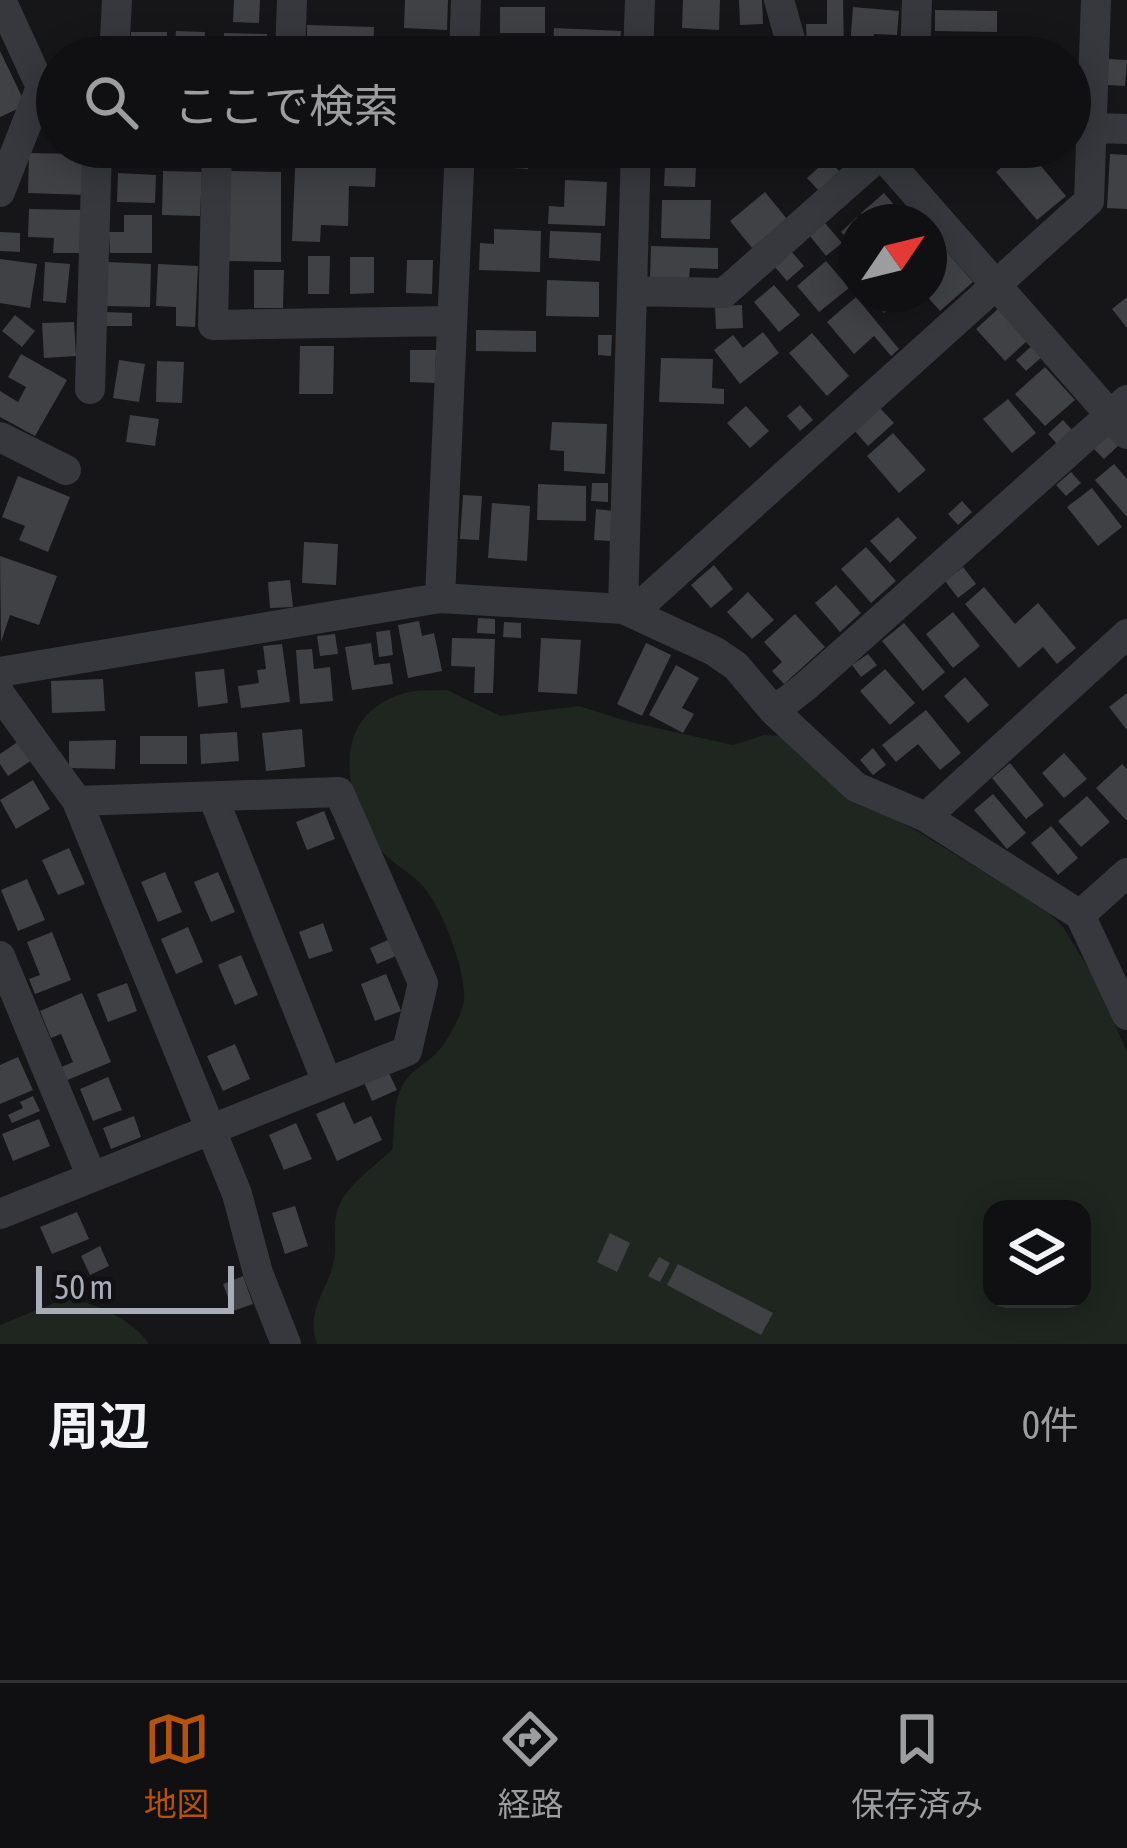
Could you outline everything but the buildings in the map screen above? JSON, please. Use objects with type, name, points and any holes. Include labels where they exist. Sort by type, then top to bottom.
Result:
[{"type":"street","points":[[1,0],[7,33],[36,70]]},
{"type":"street","points":[[115,36],[117,0]]},
{"type":"street","points":[[291,36],[292,0]]},
{"type":"street","points":[[465,36],[466,0]]},
{"type":"street","points":[[639,36],[640,0]]},
{"type":"street","points":[[779,0],[789,36]]},
{"type":"street","points":[[916,36],[917,0]]},
{"type":"street","points":[[1091,46],[1096,0]]},
{"type":"street","points":[[0,192],[36,115]]},
{"type":"street","points":[[1091,128],[1127,129]]},
{"type":"street","points":[[90,389],[96,168]]},
{"type":"street","points":[[217,168],[213,326],[452,321]]},
{"type":"street","points":[[440,598],[459,168]]},
{"type":"street","points":[[627,611],[636,168]]},
{"type":"street","points":[[634,291],[724,293],[861,168]]},
{"type":"street","points":[[774,711],[1121,416],[897,168]]},
{"type":"street","points":[[627,611],[1089,201],[1086,168]]},
{"type":"street","points":[[0,437],[66,470]]},
{"type":"street","points":[[0,672],[440,598],[627,611],[736,666],[774,711],[856,787],[926,817],[1079,915],[1127,1015]]},
{"type":"street","points":[[926,817],[1127,634]]},
{"type":"street","points":[[0,694],[77,801],[237,1194],[258,1273],[286,1344]]},
{"type":"street","points":[[0,1214],[407,1051],[423,982],[339,792],[77,801]]},
{"type":"street","points":[[213,796],[328,1082]]},
{"type":"street","points":[[1079,915],[1127,873]]},
{"type":"street","points":[[0,956],[91,1175]]},
{"type":"shaded area","points":[[447,690],[500,716],[579,706],[733,745],[764,735],[782,736],[851,797],[917,831],[1046,910],[1063,927],[1095,979],[1127,1052],[1127,1344],[317,1344],[314,1319],[333,1265],[339,1206],[355,1183],[392,1150],[401,1088],[443,1045],[464,1000],[457,955],[435,904],[419,882],[372,839],[350,776],[354,736],[364,718],[380,704],[419,691]]},
{"type":"shaded area","points":[[64,1299],[112,1313],[149,1344],[0,1344],[0,1325]]}]
